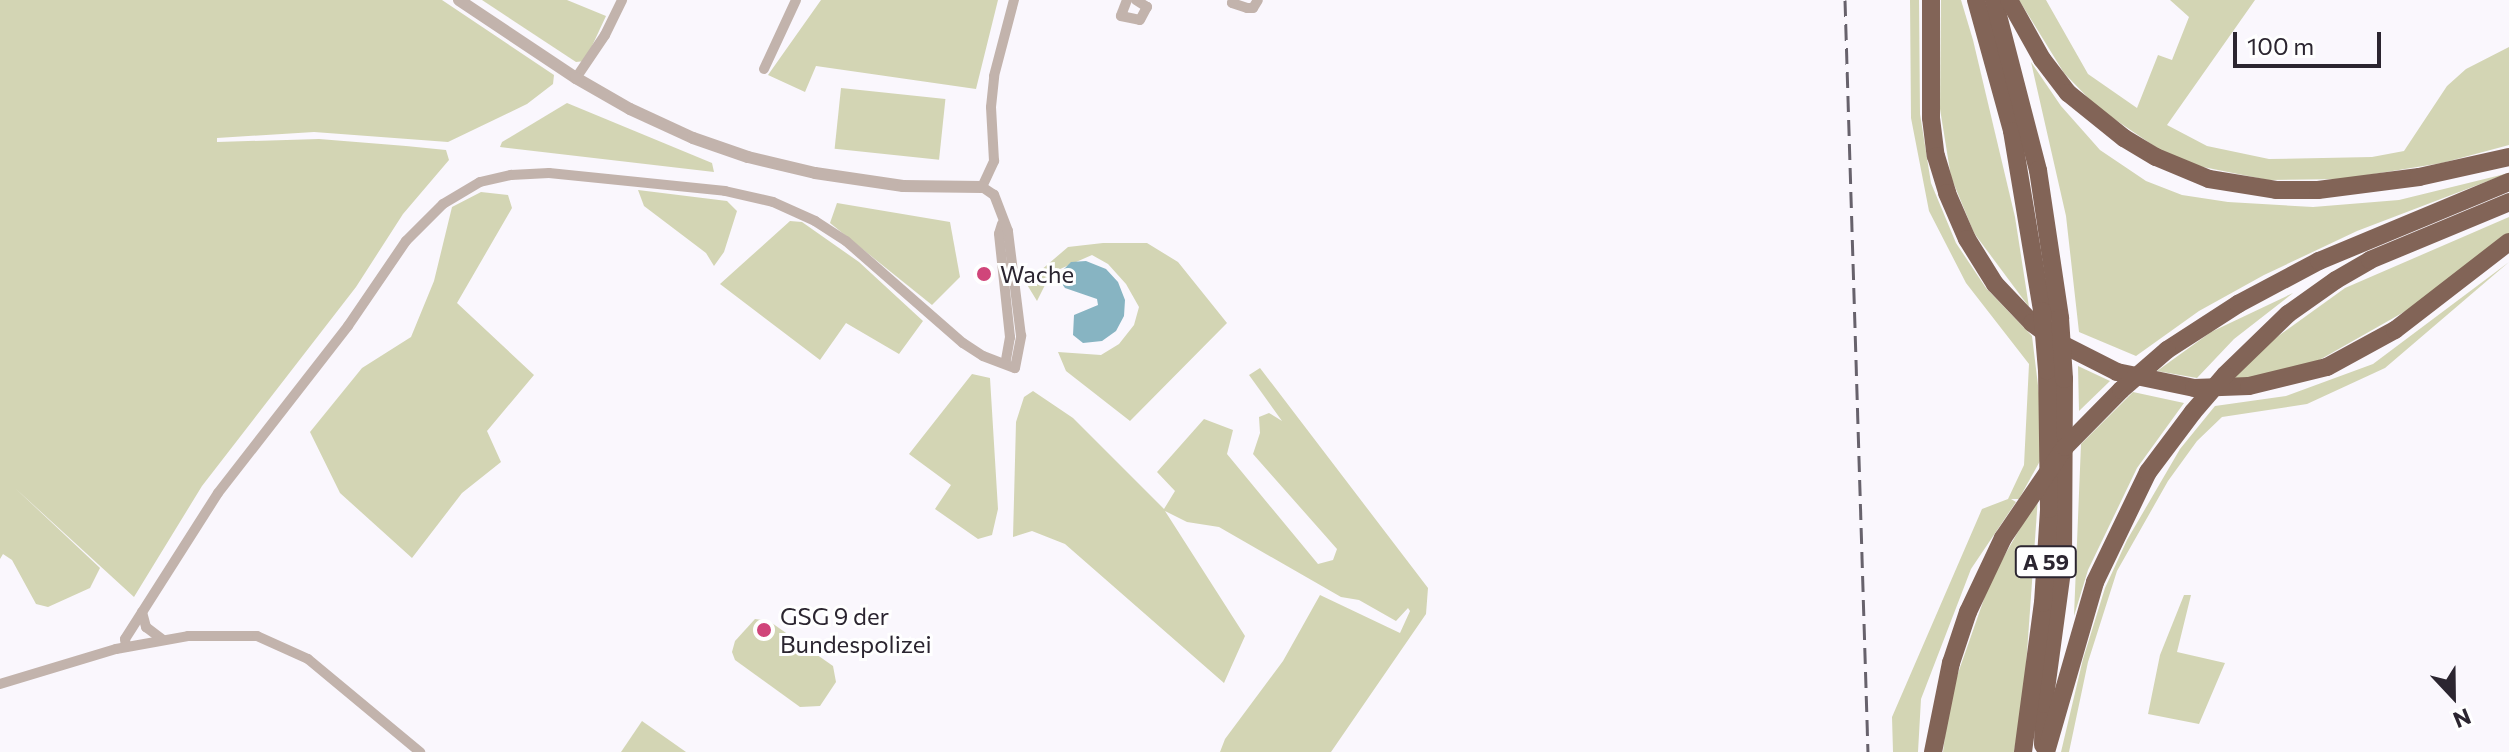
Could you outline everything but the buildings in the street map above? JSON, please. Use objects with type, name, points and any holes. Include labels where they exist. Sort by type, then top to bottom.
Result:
[{"type":"highway","points":[[1931,0],[1931,118],[1936,156],[1947,193],[1967,239],[1995,284],[2032,323],[2056,341],[2117,372],[2154,383],[2194,388],[2249,386],[2327,367],[2395,330],[2509,242]]},
{"type":"highway","name":"A 59","points":[[1976,0],[2012,131],[2051,314]]},
{"type":"highway","name":"A 59","points":[[1994,0],[2035,157],[2051,314],[2063,563],[2044,704],[2044,752]]},
{"type":"highway","points":[[2009,0],[2042,59],[2068,93],[2124,138],[2156,157],[2209,179],[2276,190],[2318,190],[2419,177],[2509,157]]},
{"type":"highway","points":[[1933,752],[1951,663],[1968,612],[2003,538],[2065,447],[2121,390],[2167,350],[2238,304],[2319,261],[2509,182]]},
{"type":"highway","points":[[2044,752],[2095,582],[2148,472],[2193,412],[2225,375],[2288,314],[2336,280],[2370,260],[2509,202]]},
{"type":"highway","name":"A 59","points":[[2023,752],[2043,603],[2055,375]]},
{"type":"street","points":[[126,647],[125,639],[218,493],[334,345],[417,228],[456,194],[495,178],[549,173],[725,191],[773,202],[815,221],[846,241],[963,343],[1010,366],[1011,296],[1006,260],[1008,231],[1002,224],[996,199],[982,187],[903,186],[786,168],[682,134],[576,78],[459,0]]},
{"type":"street","points":[[576,78],[605,35],[622,0]]},
{"type":"street","points":[[764,69],[796,0]]},
{"type":"street","points":[[982,187],[994,161],[991,107],[994,76],[1014,0]]},
{"type":"street","points":[[1127,0],[1121,16],[1140,20],[1147,7],[1136,0]]},
{"type":"street","points":[[1233,0],[1232,3],[1247,8],[1253,8],[1258,0]]},
{"type":"street","points":[[142,612],[146,627],[163,640]]},
{"type":"street","points":[[0,684],[126,647],[163,640],[240,634],[281,645],[319,667],[420,752]]},
{"type":"green space","points":[[0,0],[442,0],[554,75],[553,84],[527,104],[448,142],[314,132],[217,138],[217,142],[319,139],[406,146],[446,150],[449,160],[403,214],[356,287],[202,486],[134,597],[15,488],[100,568],[90,588],[48,607],[36,604],[12,560],[3,554],[0,559]]},
{"type":"green space","points":[[482,0],[567,0],[606,16],[585,61],[576,62]]},
{"type":"green space","points":[[821,0],[998,0],[976,89],[816,66],[805,92],[768,75]]},
{"type":"green space","points":[[1910,0],[1919,0],[1920,114],[1931,183],[1956,243],[1986,288],[2032,336],[2041,410],[2040,461],[2019,499],[2011,499],[2016,502],[1971,569],[1921,699],[1918,752],[1893,752],[1892,717],[1982,509],[2008,499],[2024,465],[2029,364],[1966,283],[1929,211],[1911,118]]},
{"type":"green space","points":[[1941,0],[1961,0],[1973,40],[2015,217],[2029,307],[1974,233],[1951,177],[1940,109]]},
{"type":"green space","points":[[2019,0],[2046,0],[2088,74],[2137,108],[2158,55],[2172,60],[2189,17],[2170,0],[2255,0],[2167,125],[2207,146],[2269,159],[2372,157],[2404,151],[2447,86],[2466,69],[2509,47],[2509,145],[2442,163],[2343,179],[2268,180],[2193,165],[2163,152],[2098,108],[2064,73]]},
{"type":"green space","points":[[2031,62],[2061,106],[2100,150],[2146,181],[2182,195],[2228,202],[2313,207],[2399,200],[2509,173],[2357,231],[2264,275],[2199,311],[2136,356],[2079,332],[2066,216]]},
{"type":"green space","points":[[841,88],[945,99],[939,160],[835,149]]},
{"type":"green space","points":[[567,103],[712,163],[714,172],[500,147],[502,142]]},
{"type":"green space","points":[[638,190],[727,201],[737,211],[724,252],[714,266],[706,253],[644,206]]},
{"type":"green space","points":[[481,192],[508,195],[512,208],[457,303],[534,375],[487,431],[501,462],[462,493],[412,558],[340,493],[310,432],[362,368],[411,337],[434,281],[452,207]]},
{"type":"green space","points":[[837,203],[950,222],[960,277],[932,305],[830,223]]},
{"type":"green space","points":[[2509,217],[2509,235],[2411,308],[2307,367],[2258,378],[2232,379],[2263,347],[2345,288]]},
{"type":"green space","points":[[790,221],[802,222],[859,262],[923,321],[899,354],[846,323],[820,360],[720,284]]},
{"type":"green space","points":[[1147,243],[1178,262],[1227,323],[1130,421],[1066,371],[1058,352],[1101,355],[1119,344],[1134,325],[1139,307],[1126,284],[1108,264],[1092,255],[1051,273],[1037,301],[1026,283],[1068,247]]},
{"type":"green space","points":[[2509,262],[2385,368],[2307,404],[2222,417],[2197,441],[2168,481],[2117,571],[2088,662],[2069,752],[2061,752],[2083,659],[2105,588],[2127,540],[2180,449],[2215,406],[2286,396],[2373,364]]},
{"type":"green space","points":[[2293,293],[2234,339],[2197,378],[2157,371],[2211,332]]},
{"type":"green space","points":[[2078,366],[2110,381],[2079,411]]},
{"type":"green space","points":[[1260,368],[1428,588],[1426,614],[1331,752],[1220,752],[1225,739],[1283,661],[1320,595],[1400,633],[1410,611],[1408,608],[1396,621],[1359,600],[1341,597],[1219,527],[1187,522],[1165,511],[1245,636],[1224,683],[1065,544],[1032,531],[1013,537],[1016,422],[1024,397],[1033,391],[1073,418],[1164,509],[1175,491],[1157,472],[1204,419],[1233,430],[1227,454],[1318,564],[1333,560],[1337,549],[1253,454],[1260,433],[1259,417],[1269,413],[1282,421],[1249,375]]},
{"type":"green space","points":[[972,374],[990,378],[998,509],[992,535],[978,539],[935,509],[951,485],[909,454]]},
{"type":"green space","points":[[2133,392],[2184,403],[2137,468],[2088,570],[2074,616],[2081,444]]},
{"type":"green space","points":[[2038,497],[2024,695],[2014,752],[1943,752],[1950,696],[1991,579]]},
{"type":"green space","points":[[2184,595],[2191,595],[2177,652],[2225,663],[2199,724],[2148,714],[2160,655]]},
{"type":"green space","points":[[755,619],[769,621],[833,666],[836,682],[820,706],[800,707],[735,660],[732,652],[735,641]]},
{"type":"green space","points":[[642,721],[686,752],[621,752]]},
{"type":"water","points":[[1086,261],[1106,269],[1118,282],[1125,300],[1124,316],[1116,331],[1102,341],[1083,343],[1073,335],[1074,315],[1098,305],[1097,299],[1065,288],[1060,281],[1064,269],[1071,262]]},
{"type":"railway","points":[[1845,0],[1868,752]]},
{"type":"place","name":"Wache","points":[[984,274]]},
{"type":"place","name":"GSG 9 der Bundespolizei","points":[[764,630]]}]
